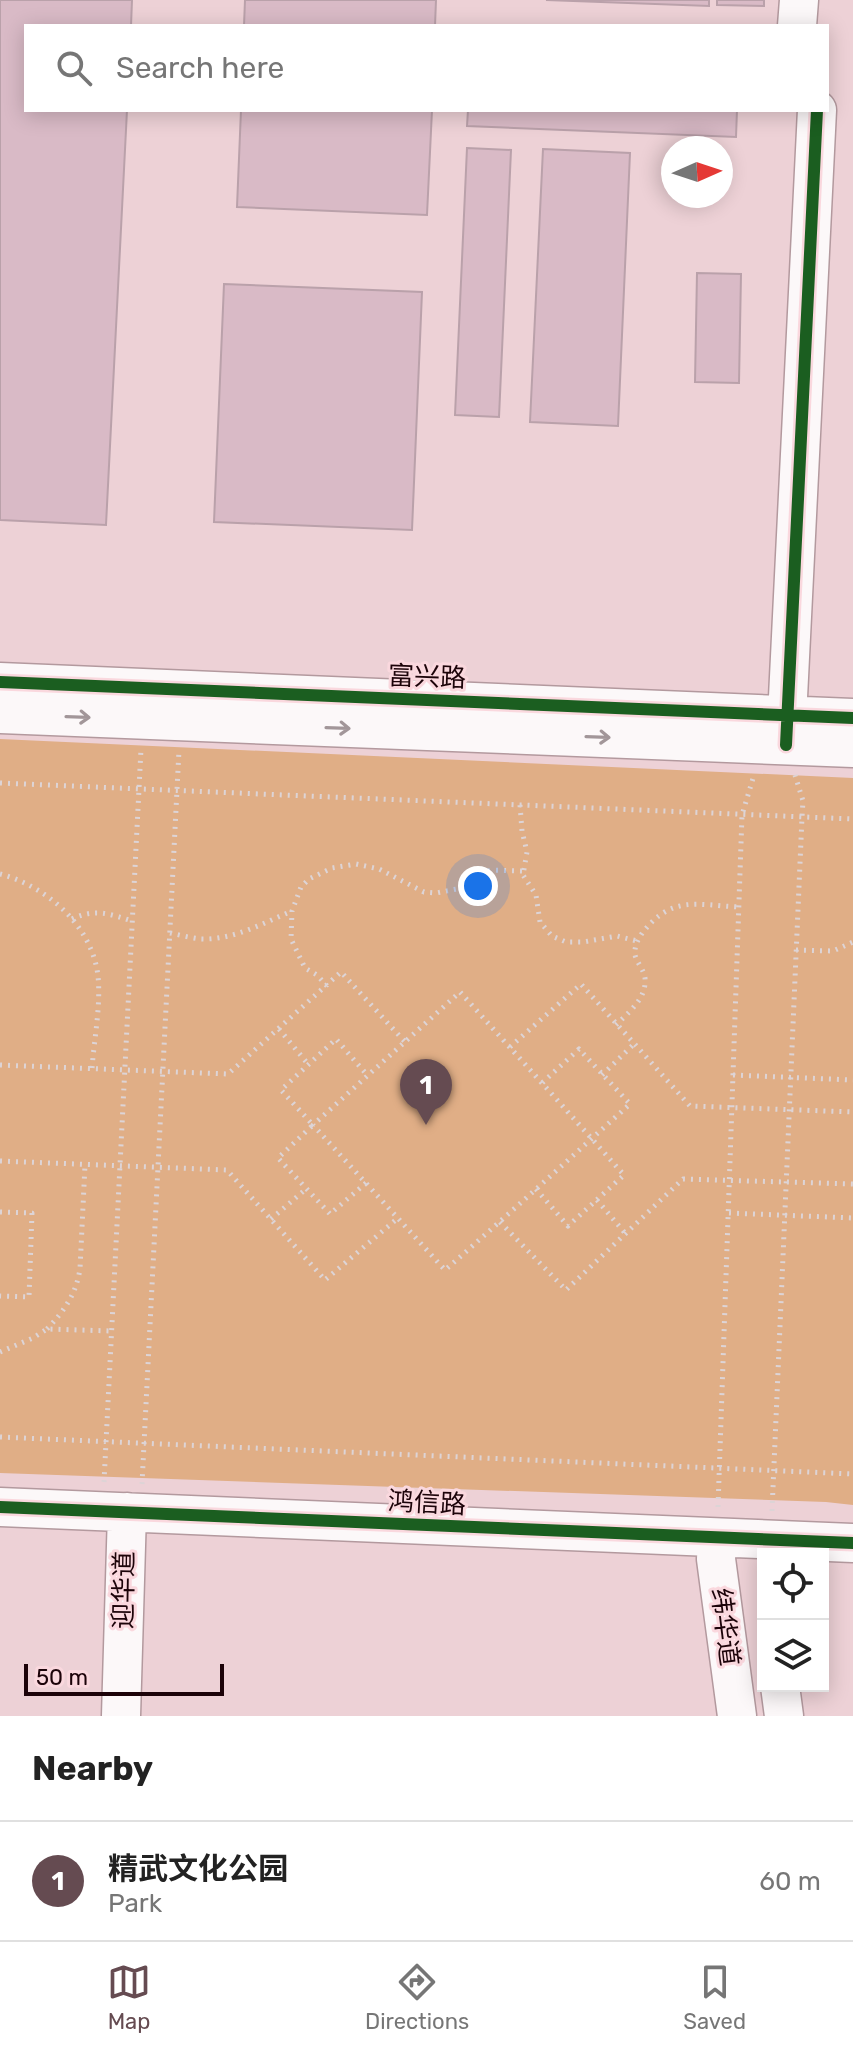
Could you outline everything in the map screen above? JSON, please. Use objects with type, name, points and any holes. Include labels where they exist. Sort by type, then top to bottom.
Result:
[{"type":"street","points":[[797,24],[799,0]]},
{"type":"street","points":[[821,24],[822,0]]},
{"type":"street","points":[[775,729],[793,112]]},
{"type":"street","points":[[775,729],[817,112]]},
{"type":"street","name":"富兴路","points":[[0,682],[775,729],[853,748]]},
{"type":"street","name":"富兴路","points":[[0,714],[181,722],[775,729],[853,718]]},
{"type":"street","name":"鸿信路","points":[[0,1507],[124,1517],[757,1551]]},
{"type":"street","name":"鸿信路","points":[[0,1527],[124,1517]]},
{"type":"street","name":"迎华道","points":[[121,1716],[124,1517]]},
{"type":"street","name":"鸿信路","points":[[806,1548],[853,1543]]},
{"type":"street","name":"纬华道","points":[[717,1548],[737,1716]]},
{"type":"street","points":[[829,1565],[853,1567]]},
{"type":"street","points":[[781,1692],[784,1716]]},
{"type":"path","points":[[124,1517],[106,1441],[143,720]]},
{"type":"path","points":[[124,1517],[144,1443],[181,722]]},
{"type":"path","points":[[717,1548],[742,815],[775,729]]},
{"type":"path","points":[[768,1548],[803,801],[775,729]]},
{"type":"path","points":[[0,783],[853,819]]},
{"type":"path","points":[[520,805],[527,852],[523,875],[536,895],[540,922],[552,936],[566,942],[617,936],[637,941]]},
{"type":"path","points":[[327,986],[305,968],[291,939],[292,911],[301,887],[309,879],[343,865],[369,865],[414,888],[436,893],[462,888],[481,873],[491,870],[524,871]]},
{"type":"path","points":[[0,874],[38,891],[63,908],[87,942],[97,972],[98,987],[92,1069]]},
{"type":"path","points":[[616,1025],[636,1005],[644,990],[645,977],[635,954],[637,941],[646,929],[667,909],[692,905],[739,907]]},
{"type":"path","points":[[170,933],[199,939],[219,938],[235,935],[292,911]]},
{"type":"path","points":[[72,919],[96,912],[132,921]]},
{"type":"path","points":[[796,950],[833,951],[853,942]]},
{"type":"path","points":[[0,1065],[228,1074],[341,972],[406,1043]]},
{"type":"path","points":[[510,1047],[581,984],[690,1106],[853,1112]]},
{"type":"path","points":[[366,1183],[330,1214],[278,1158],[460,992],[624,1175],[568,1226],[536,1189]]},
{"type":"path","points":[[279,1029],[308,1064]]},
{"type":"path","points":[[368,1076],[336,1039],[281,1090],[445,1270],[630,1104],[579,1049],[542,1083]]},
{"type":"path","points":[[602,1075],[634,1044]]},
{"type":"path","points":[[733,1075],[853,1080]]},
{"type":"path","points":[[0,1161],[227,1170],[325,1280],[398,1218]]},
{"type":"path","points":[[0,1352],[47,1329],[71,1301],[78,1285],[80,1269],[85,1165]]},
{"type":"path","points":[[500,1222],[566,1290],[683,1179],[853,1184]]},
{"type":"path","points":[[271,1219],[306,1189]]},
{"type":"path","points":[[597,1200],[625,1233]]},
{"type":"path","points":[[0,1212],[32,1213],[29,1297],[0,1296]]},
{"type":"path","points":[[729,1213],[853,1218]]},
{"type":"path","points":[[47,1329],[112,1331]]},
{"type":"path","points":[[0,1437],[853,1474]]},
{"type":"shaded area","points":[[0,739],[853,778],[853,1505],[0,1473]]},
{"type":"building","points":[[0,0],[132,0],[131,24],[24,24],[24,112],[127,112],[106,525],[0,520]]},
{"type":"building","points":[[245,0],[436,0],[435,24],[244,24]]},
{"type":"building","points":[[546,0],[709,0],[709,6]]},
{"type":"building","points":[[717,0],[764,0],[764,6],[717,5]]},
{"type":"building","points":[[241,112],[432,112],[427,215],[237,207]]},
{"type":"building","points":[[468,112],[737,112],[736,137],[467,126]]},
{"type":"building","points":[[467,148],[511,150],[499,417],[455,415]]},
{"type":"building","points":[[543,149],[630,153],[618,426],[530,422]]},
{"type":"building","points":[[697,273],[741,274],[739,383],[695,382]]},
{"type":"building","points":[[224,284],[422,292],[412,530],[214,522]]},
{"type":"cycle path","points":[[786,745],[817,112]]},
{"type":"cycle path","points":[[0,682],[853,718]]},
{"type":"cycle path","points":[[0,1507],[853,1543]]},
{"type":"place","name":"精武文化公园","points":[[426,1125]]}]
